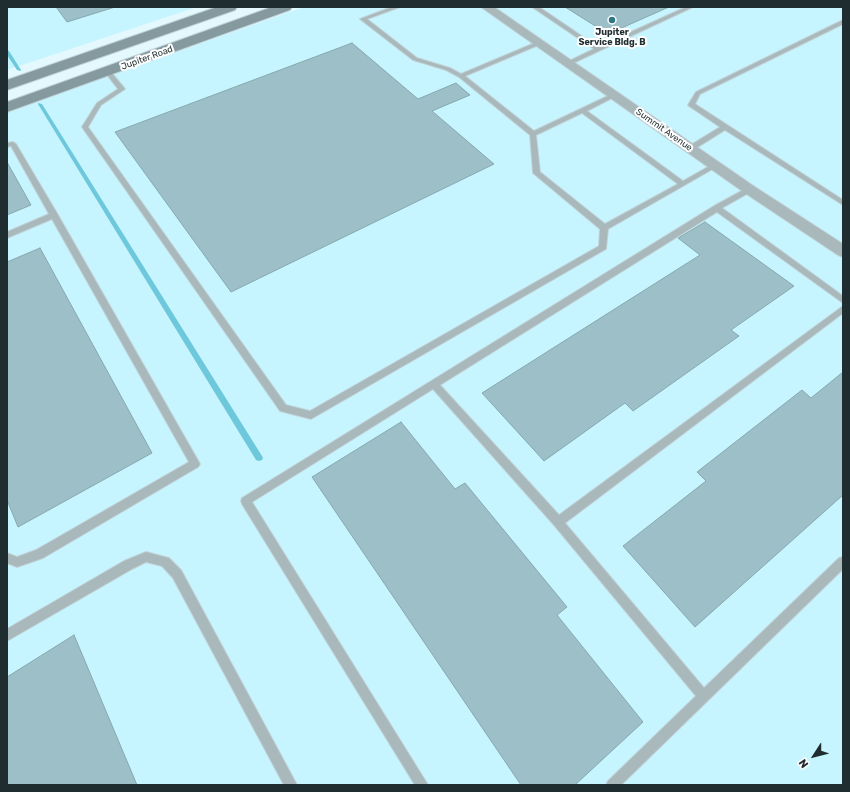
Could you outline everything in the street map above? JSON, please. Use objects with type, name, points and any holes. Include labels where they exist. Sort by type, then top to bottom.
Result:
[{"type":"main road","name":"Jupiter Road","points":[[7,85],[230,7]]},
{"type":"main road","name":"Jupiter Road","points":[[7,107],[108,72],[285,7]]},
{"type":"main road","points":[[95,55],[108,72]]},
{"type":"street","name":"Summit Avenue","points":[[487,7],[750,190],[843,251]]},
{"type":"lane","points":[[397,7],[363,19],[415,58],[448,69],[461,76],[533,134],[537,173],[604,228]]},
{"type":"lane","points":[[535,7],[597,50]]},
{"type":"lane","points":[[568,63],[690,7]]},
{"type":"lane","points":[[843,22],[698,92],[691,105],[843,203]]},
{"type":"lane","points":[[461,76],[539,43]]},
{"type":"lane","points":[[108,72],[122,89],[99,104],[86,127],[284,408],[312,415],[340,400],[603,247],[604,228]]},
{"type":"lane","points":[[533,134],[614,94]]},
{"type":"lane","points":[[582,110],[683,184]]},
{"type":"lane","points":[[691,148],[724,127]]},
{"type":"lane","points":[[7,145],[13,144],[195,464],[39,554],[17,562],[7,558]]},
{"type":"lane","points":[[604,228],[715,166]]},
{"type":"lane","points":[[422,785],[246,501],[717,208],[750,190]]},
{"type":"lane","points":[[717,208],[843,300]]},
{"type":"lane","points":[[7,235],[54,215]]},
{"type":"lane","points":[[558,522],[843,309]]},
{"type":"lane","points":[[434,384],[558,522],[704,697]]},
{"type":"lane","points":[[7,635],[128,565],[146,557],[164,562],[177,574],[291,785]]},
{"type":"lane","points":[[612,785],[843,562]]},
{"type":"shaded area","points":[[7,7],[197,7],[7,70]]},
{"type":"shaded area","points":[[304,7],[843,7],[843,785],[7,785],[7,112]]},
{"type":"building","points":[[56,7],[115,7],[67,22]]},
{"type":"building","name":"Jupiter Service Bldg. B","points":[[565,7],[669,7],[608,34]]},
{"type":"building","points":[[352,43],[418,99],[456,83],[470,95],[432,111],[494,164],[231,292],[115,132]]},
{"type":"building","points":[[7,162],[31,205],[7,215]]},
{"type":"building","points":[[705,222],[794,286],[731,330],[739,336],[633,411],[625,403],[544,461],[482,393],[700,255],[678,238]]},
{"type":"building","points":[[40,248],[152,453],[18,527],[7,500],[7,262]]},
{"type":"building","points":[[843,372],[843,495],[695,627],[623,546],[706,481],[697,472],[802,390],[811,398]]},
{"type":"building","points":[[401,422],[455,489],[465,483],[567,607],[557,615],[643,722],[575,785],[521,785],[312,477]]},
{"type":"building","points":[[74,635],[137,785],[7,785],[7,677]]},
{"type":"waterway","points":[[7,51],[19,70]]},
{"type":"waterway","points":[[40,104],[259,458]]},
{"type":"place","name":"Jupiter Service Bldg. B","points":[[612,20]]}]
